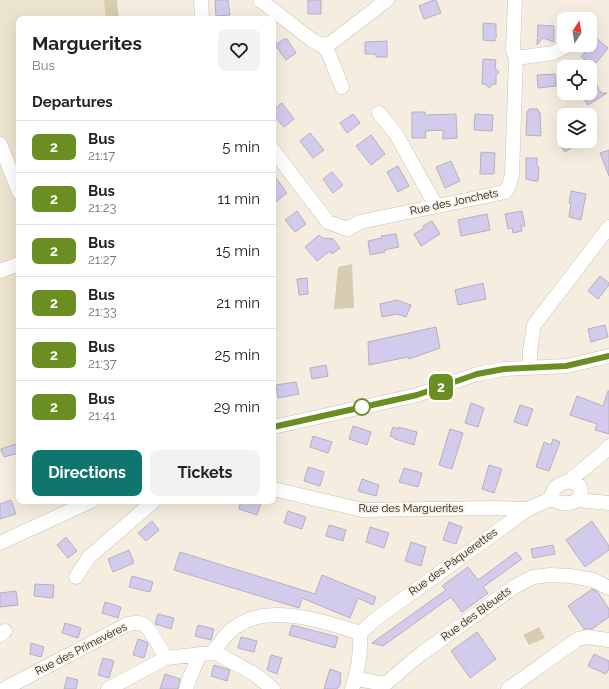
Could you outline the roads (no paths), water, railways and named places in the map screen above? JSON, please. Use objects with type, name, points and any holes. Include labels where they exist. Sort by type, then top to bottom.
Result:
[{"type":"street","points":[[201,0],[202,16]]},
{"type":"street","points":[[260,0],[313,41],[322,45],[328,52],[342,87]]},
{"type":"street","points":[[322,45],[331,43],[387,0]]},
{"type":"street","name":"Rue des Jonchets","points":[[276,157],[328,222],[347,229],[360,222],[505,192],[510,186],[512,175],[516,58],[513,50],[515,0]]},
{"type":"street","points":[[516,58],[553,53],[557,51]]},
{"type":"street","points":[[379,113],[396,134],[436,206]]},
{"type":"street","points":[[0,144],[16,184]]},
{"type":"street","points":[[530,368],[530,352],[534,325],[609,227]]},
{"type":"street","points":[[0,271],[16,265]]},
{"type":"street","points":[[276,426],[417,395],[477,374],[504,369],[566,366],[609,356]]},
{"type":"street","points":[[609,446],[604,452],[569,481],[557,485],[552,491],[551,499],[560,504],[571,503],[578,500],[609,503]]},
{"type":"street","points":[[569,481],[579,484],[580,491],[578,500]]},
{"type":"street","name":"Rue des Marguerites","points":[[276,490],[363,510],[492,508],[528,509]]},
{"type":"street","name":"Rue des Pâquerettes","points":[[360,633],[377,618],[528,509],[551,499]]},
{"type":"street","points":[[0,543],[84,504]]},
{"type":"street","points":[[76,578],[89,557],[151,504]]},
{"type":"street","name":"Rue des Bleuets","points":[[354,684],[387,687],[406,666],[444,637],[514,587],[533,577],[550,575],[571,576],[593,580],[609,588]]},
{"type":"street","points":[[186,689],[190,677],[206,653],[240,624],[259,617],[282,616],[309,619],[360,633],[361,650],[354,684]]},
{"type":"street","name":"Rue des Primevères","points":[[4,689],[128,624],[137,622],[144,625],[155,638],[166,658]]},
{"type":"street","points":[[508,689],[578,639],[587,637],[609,640]]},
{"type":"street","points":[[108,689],[166,658],[206,653],[218,654],[253,673],[273,689]]}]
